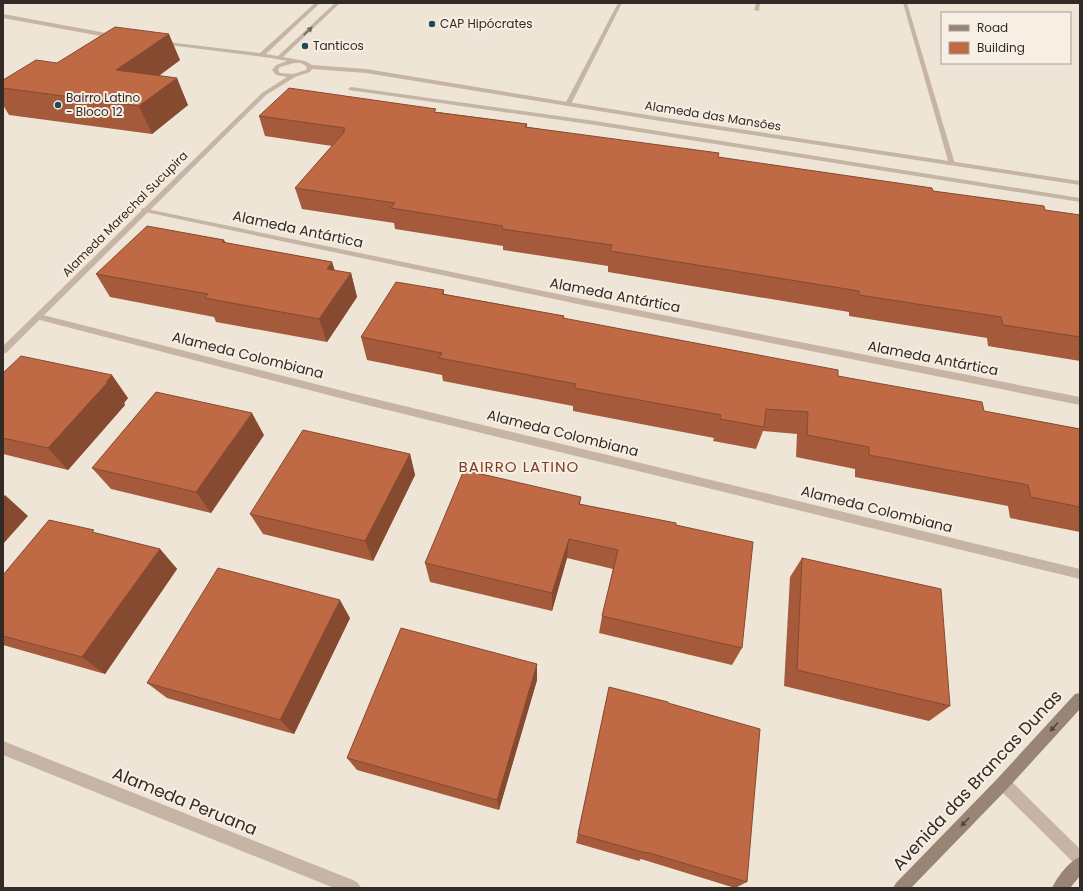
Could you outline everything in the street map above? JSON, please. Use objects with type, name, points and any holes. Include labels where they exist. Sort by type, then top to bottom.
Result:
[{"type":"main road","name":"Avenida das Brancas Dunas","points":[[901,888],[1003,783],[1080,699]]},
{"type":"main road","points":[[1060,888],[1080,864]]},
{"type":"street","points":[[261,55],[318,3]]},
{"type":"street","points":[[280,57],[338,3]]},
{"type":"street","points":[[568,104],[620,3]]},
{"type":"street","points":[[757,10],[758,3]]},
{"type":"street","points":[[905,3],[952,164]]},
{"type":"street","points":[[3,16],[121,37]]},
{"type":"street","points":[[151,41],[280,57],[293,61]]},
{"type":"street","points":[[261,55],[278,66]]},
{"type":"street","points":[[278,66],[293,61]]},
{"type":"street","name":"Alameda das Mansões","points":[[293,61],[302,61],[310,67],[366,71],[952,164],[1080,182]]},
{"type":"street","points":[[278,66],[276,70],[278,74],[293,76]]},
{"type":"street","points":[[301,74],[308,71],[310,67]]},
{"type":"street","name":"Alameda das Mansões","points":[[293,76],[343,70]]},
{"type":"street","name":"Alameda Marechal Sucupira","points":[[3,351],[264,94],[278,74]]},
{"type":"street","name":"Alameda Marechal Sucupira","points":[[264,94],[293,76]]},
{"type":"street","points":[[351,89],[595,123],[1080,200]]},
{"type":"street","name":"Alameda Antártica","points":[[145,210],[587,303],[1080,401]]},
{"type":"street","name":"Alameda Colombiana","points":[[39,317],[355,398],[1080,574]]},
{"type":"street","name":"Alameda Peruana","points":[[3,748],[354,888]]},
{"type":"street","points":[[1003,783],[1080,858]]},
{"type":"building","points":[[115,27],[169,34],[116,70],[177,78],[139,106],[3,88],[3,80],[36,60],[57,63]]},
{"type":"building","points":[[289,88],[436,109],[434,112],[527,124],[525,127],[719,153],[718,157],[932,188],[933,191],[1044,206],[1045,210],[1080,215],[1080,337],[1003,325],[1001,317],[859,295],[859,291],[610,251],[612,245],[502,229],[503,226],[391,208],[395,203],[295,188],[345,131],[343,131],[345,128],[259,116]]},
{"type":"building","points":[[147,226],[224,240],[222,242],[332,262],[327,269],[351,273],[319,319],[205,298],[208,294],[96,274]]},
{"type":"building","points":[[396,282],[444,290],[442,294],[564,316],[563,318],[838,370],[838,376],[982,402],[984,411],[1080,429],[1080,507],[1031,497],[1028,485],[869,455],[869,447],[807,435],[808,412],[766,409],[764,427],[720,419],[721,415],[574,388],[576,384],[439,358],[442,353],[361,337]]},
{"type":"building","points":[[21,356],[112,375],[106,382],[108,382],[48,448],[3,438],[3,373]]},
{"type":"building","points":[[156,392],[252,413],[196,492],[92,468]]},
{"type":"building","points":[[303,430],[410,454],[365,541],[250,514]]},
{"type":"building","points":[[464,470],[581,497],[579,504],[676,523],[676,525],[753,542],[742,648],[602,616],[618,550],[569,539],[552,593],[425,563]]},
{"type":"building","points":[[49,520],[94,530],[92,532],[160,549],[82,657],[3,636],[3,575]]},
{"type":"building","points":[[802,558],[941,589],[950,706],[797,670]]},
{"type":"building","points":[[218,568],[340,600],[280,720],[147,683]]},
{"type":"building","points":[[401,628],[537,664],[497,800],[347,758]]},
{"type":"building","points":[[609,687],[668,702],[760,729],[747,882],[646,852],[578,834]]},
{"type":"place","name":"CAP Hipócrates","points":[[432,24]]},
{"type":"place","name":"Tanticos","points":[[305,46]]},
{"type":"place","name":"Bairro Latino - Bloco 12","points":[[58,105]]},
{"type":"district","name":"BAIRRO LATINO","points":[[519,467]]}]
